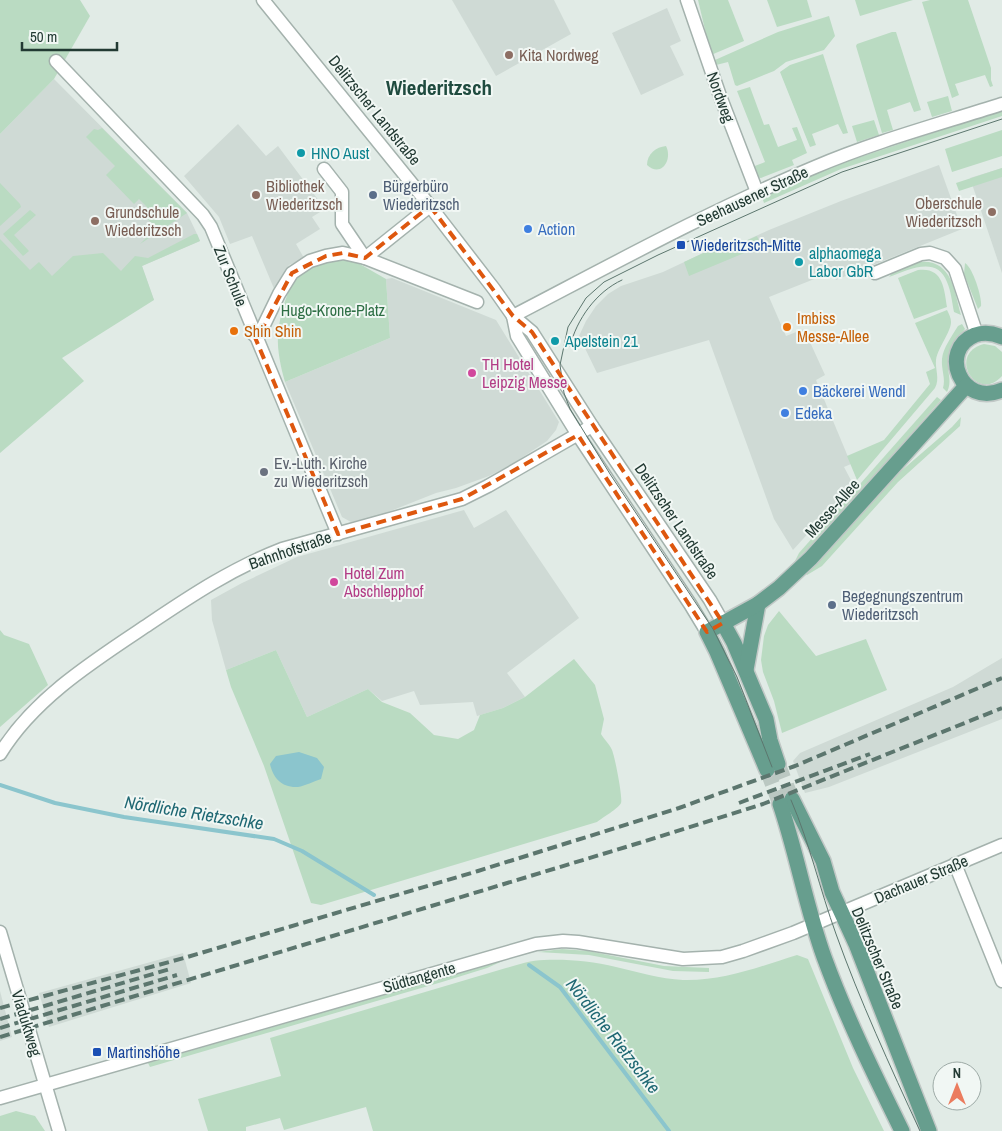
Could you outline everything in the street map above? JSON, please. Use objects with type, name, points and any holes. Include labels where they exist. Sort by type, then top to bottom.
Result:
[{"type":"main road","points":[[1002,337],[993,333],[977,335],[964,343],[957,357],[958,373],[966,386],[980,393],[996,393],[1002,390]]},
{"type":"main road","name":"Messe-Allee","points":[[707,632],[758,604],[779,588],[811,558],[966,386]]},
{"type":"main road","points":[[746,670],[758,604]]},
{"type":"main road","name":"Delitzscher Landstraße","points":[[707,632],[773,767],[766,719],[734,643],[723,623]]},
{"type":"main road","name":"Delitzscher Straße","points":[[902,1131],[868,1063],[824,957],[814,925],[786,802],[823,861],[832,892],[856,944],[929,1131]]},
{"type":"street","name":"Delitzscher Landstraße","points":[[263,0],[430,206],[494,288],[513,316],[532,332],[592,426],[710,600],[723,623]]},
{"type":"street","name":"Nordweg","points":[[687,0],[720,96],[757,192]]},
{"type":"street","name":"Zur Schule","points":[[56,61],[203,215],[211,227],[254,335],[278,386],[338,534]]},
{"type":"street","name":"Seehausener Straße","points":[[513,316],[652,243],[757,192],[858,150],[1002,104]]},
{"type":"street","points":[[324,169],[342,192],[342,224],[365,258]]},
{"type":"street","points":[[365,258],[430,206]]},
{"type":"street","points":[[254,335],[262,329],[279,294],[292,273],[310,261],[343,253],[365,258],[476,302]]},
{"type":"street","points":[[875,273],[921,254],[930,253],[945,258],[955,268],[977,335]]},
{"type":"street","name":"Delitzscher Landstraße","points":[[513,316],[517,336],[578,435],[707,632]]},
{"type":"street","name":"Bahnhofstraße","points":[[0,754],[7,742],[58,688],[166,613],[253,560],[282,549],[462,498],[488,486],[592,426]]},
{"type":"street","name":"Dachauer Straße","points":[[841,913],[1002,845]]},
{"type":"street","points":[[955,864],[1002,982]]},
{"type":"street","name":"Südtangente","points":[[0,1098],[518,949],[549,943],[578,942],[667,957],[702,959],[722,957],[814,925],[841,913]]},
{"type":"street","name":"Viaduktweg","points":[[0,932],[59,1131]]},
{"type":"highlighted area","points":[[430,206],[513,316],[532,332],[723,623],[707,632],[578,435],[462,499],[338,534],[254,335],[262,329],[292,273],[326,256],[343,253],[365,258]]},
{"type":"shaded area","name":"Kita Nordweg","points":[[452,0],[554,0],[571,34],[496,76]]},
{"type":"shaded area","points":[[667,8],[681,41],[670,46],[684,75],[641,95],[612,33]]},
{"type":"shaded area","name":"Grundschule Wiederitzsch","points":[[54,79],[187,213],[197,234],[200,241],[142,266],[154,300],[0,295],[0,134]]},
{"type":"shaded area","points":[[238,124],[266,156],[278,146],[325,209],[312,217],[320,229],[296,244],[304,258],[289,265],[275,291],[252,236],[230,244],[219,217],[184,176]]},
{"type":"shaded area","points":[[939,165],[962,229],[836,280],[832,272],[769,297],[786,336],[804,329],[825,375],[816,380],[851,464],[844,467],[853,484],[793,550],[774,519],[709,340],[597,373],[579,336],[596,306],[608,294],[621,286],[663,272],[731,240],[734,246],[841,201]]},
{"type":"shaded area","name":"Oberschule Wiederitzsch","points":[[1002,168],[1002,273],[970,178]]},
{"type":"shaded area","points":[[392,278],[496,320],[559,422],[556,430],[547,441],[511,465],[489,476],[436,493],[378,516],[351,522],[342,517],[285,382],[390,338],[386,279]]},
{"type":"shaded area","points":[[464,510],[474,528],[506,510],[579,618],[507,673],[525,697],[503,708],[477,716],[473,702],[420,705],[414,691],[382,701],[368,689],[307,717],[276,650],[226,670],[212,620],[211,600],[297,557]]},
{"type":"shaded area","points":[[1002,658],[1002,719],[829,787],[805,793],[793,761],[800,753],[953,687]]},
{"type":"shaded area","points":[[183,953],[191,983],[49,1027],[39,993]]},
{"type":"shaded area","points":[[0,991],[12,1037],[0,1041]]},
{"type":"green space","points":[[0,0],[80,0],[90,16],[54,79],[0,134]]},
{"type":"green space","points":[[698,0],[728,0],[744,41],[711,55]]},
{"type":"green space","points":[[767,0],[807,0],[812,17],[777,27]]},
{"type":"green space","points":[[855,0],[913,0],[860,16]]},
{"type":"green space","points":[[930,0],[968,0],[991,68],[993,86],[990,87],[985,75],[955,84],[959,95],[952,98],[922,2]]},
{"type":"green space","points":[[829,16],[835,36],[824,50],[786,62],[774,71],[737,86],[735,85],[728,62],[716,65],[715,60],[778,32]]},
{"type":"green space","points":[[896,32],[921,110],[914,112],[910,102],[887,110],[893,130],[882,133],[856,46],[857,44]]},
{"type":"green space","points":[[823,54],[848,133],[843,134],[838,124],[812,134],[816,145],[810,147],[780,72],[790,65]]},
{"type":"green space","points":[[750,87],[764,125],[769,124],[778,147],[797,140],[792,128],[797,127],[807,153],[792,160],[794,165],[761,178],[756,177],[752,167],[765,162],[737,91]]},
{"type":"green space","points":[[948,96],[952,111],[932,117],[927,102]]},
{"type":"green space","points":[[1002,110],[1002,116],[841,169],[764,203],[762,197],[780,187],[821,170]]},
{"type":"green space","points":[[874,120],[879,135],[857,142],[852,126]]},
{"type":"green space","points":[[102,128],[187,213],[140,244],[156,228],[142,213],[147,207],[139,199],[134,204],[106,175],[115,166],[86,137],[94,129]]},
{"type":"green space","points":[[1002,130],[1002,156],[952,172],[945,149]]},
{"type":"green space","points":[[666,146],[668,157],[664,166],[657,169],[647,165],[647,161],[653,152]]},
{"type":"green space","points":[[1002,168],[1002,177],[959,191],[956,183]]},
{"type":"green space","points":[[0,183],[21,207],[0,226]]},
{"type":"green space","points":[[30,210],[36,215],[14,235],[29,251],[23,256],[3,234]]},
{"type":"green space","points":[[197,234],[200,241],[142,266],[154,300],[62,358],[84,381],[0,453],[0,239],[30,270],[39,262],[52,276],[73,256],[103,253],[121,271],[135,256],[148,258]]},
{"type":"green space","points":[[757,236],[761,246],[689,276],[684,262],[731,240],[734,246]]},
{"type":"green space","name":"Hugo-Krone-Platz","points":[[344,260],[358,263],[386,279],[390,338],[285,382],[278,347],[278,336],[282,312],[291,286],[300,274],[316,265]]},
{"type":"green space","points":[[918,262],[929,262],[945,270],[953,286],[961,315],[954,312],[947,282],[936,269],[929,267],[913,268],[889,277],[895,270]]},
{"type":"green space","points":[[965,263],[974,276],[978,290],[981,306],[978,309],[964,274]]},
{"type":"green space","points":[[918,270],[933,272],[941,280],[947,307],[914,319],[898,278]]},
{"type":"green space","points":[[947,310],[951,322],[937,355],[937,381],[935,388],[857,480],[847,456],[884,440],[930,384],[926,372],[935,368],[915,323]]},
{"type":"green space","points":[[962,324],[965,329],[949,355],[950,382],[947,392],[943,388],[943,355],[948,342],[958,326]]},
{"type":"green space","points":[[984,344],[995,346],[1002,352],[1002,376],[992,383],[983,384],[975,381],[969,374],[966,366],[967,357],[973,349]]},
{"type":"green space","points":[[937,397],[941,400],[824,533],[795,561],[799,553]]},
{"type":"green space","points":[[961,417],[960,426],[898,482],[822,566],[807,575],[893,478]]},
{"type":"green space","points":[[779,611],[816,656],[866,639],[887,690],[782,733],[761,660],[764,636],[768,625]]},
{"type":"green space","points":[[0,630],[4,635],[29,644],[48,685],[0,727]]},
{"type":"green space","points":[[276,650],[307,717],[368,689],[382,702],[410,713],[434,735],[458,739],[474,730],[480,715],[503,708],[525,697],[574,659],[595,685],[604,719],[601,734],[612,750],[620,786],[621,803],[597,822],[321,905],[311,903],[264,766],[231,687],[226,670]]},
{"type":"green space","points":[[562,949],[588,951],[664,966],[709,968],[709,972],[673,971],[589,955],[538,952]]},
{"type":"green space","points":[[797,955],[808,959],[853,1068],[884,1131],[373,1131],[366,1107],[284,1130],[280,1118],[246,1127],[246,1131],[208,1131],[198,1099],[281,1076],[270,1038],[525,963],[544,960],[580,961],[666,978],[698,980],[727,976]]},
{"type":"green space","points":[[505,960],[487,968],[442,982],[150,1067],[148,1063]]},
{"type":"green space","points":[[16,1111],[35,1116],[45,1131],[0,1131],[0,1116]]},
{"type":"water","points":[[299,752],[317,758],[324,767],[321,779],[304,786],[287,786],[276,778],[270,764],[276,756]]},
{"type":"waterway","name":"Nördliche Rietzschke","points":[[0,785],[55,803],[124,817],[274,839],[302,851],[374,895]]},
{"type":"waterway","name":"Nördliche Rietzschke","points":[[529,965],[560,987],[669,1131]]},
{"type":"tunnel","points":[[778,764],[792,799]]},
{"type":"tunnel","points":[[767,770],[780,804]]},
{"type":"tram line","points":[[772,767],[737,677],[713,629],[610,474],[570,409],[564,393],[560,365],[568,327],[586,298],[604,282],[658,255],[842,172],[1002,119]]},
{"type":"tram line","points":[[570,346],[577,326],[589,307],[604,292],[622,280]]},
{"type":"tram line","points":[[791,800],[804,833],[845,959],[920,1131]]},
{"type":"railway","points":[[0,1008],[184,958],[478,871],[679,808],[795,766],[1002,678]]},
{"type":"railway","points":[[0,1037],[763,804],[1002,708]]},
{"type":"railway","points":[[739,803],[870,754]]},
{"type":"railway","points":[[0,1019],[170,969]]},
{"type":"railway","points":[[0,1028],[177,975]]},
{"type":"place","name":"Kita Nordweg","points":[[509,55]]},
{"type":"place","name":"HNO Aust","points":[[301,153]]},
{"type":"place","name":"Bibliothek Wiederitzsch","points":[[256,195]]},
{"type":"place","name":"Bürgerbüro Wiederitzsch","points":[[373,195]]},
{"type":"place","name":"Oberschule Wiederitzsch","points":[[992,212]]},
{"type":"place","name":"Grundschule Wiederitzsch","points":[[95,221]]},
{"type":"place","name":"Action","points":[[528,229]]},
{"type":"place","name":"Wiederitzsch-Mitte","points":[[681,245]]},
{"type":"place","name":"alphaomega Labor GbR","points":[[799,262]]},
{"type":"place","name":"Imbiss Messe-Allee","points":[[787,327]]},
{"type":"place","name":"Shin Shin","points":[[234,331]]},
{"type":"place","name":"Apelstein 21","points":[[555,341]]},
{"type":"place","name":"TH Hotel Leipzig Messe","points":[[472,373]]},
{"type":"place","name":"Bäckerei Wendl","points":[[803,391]]},
{"type":"place","name":"Edeka","points":[[785,413]]},
{"type":"place","name":"Ev.-Luth. Kirche zu Wiederitzsch","points":[[264,472]]},
{"type":"place","name":"Hotel Zum Abschlepphof","points":[[334,582]]},
{"type":"place","name":"Begegnungszentrum Wiederitzsch","points":[[832,605]]},
{"type":"place","name":"Martinshöhe","points":[[97,1052]]},
{"type":"district","name":"Wiederitzsch","points":[[439,88]]}]
